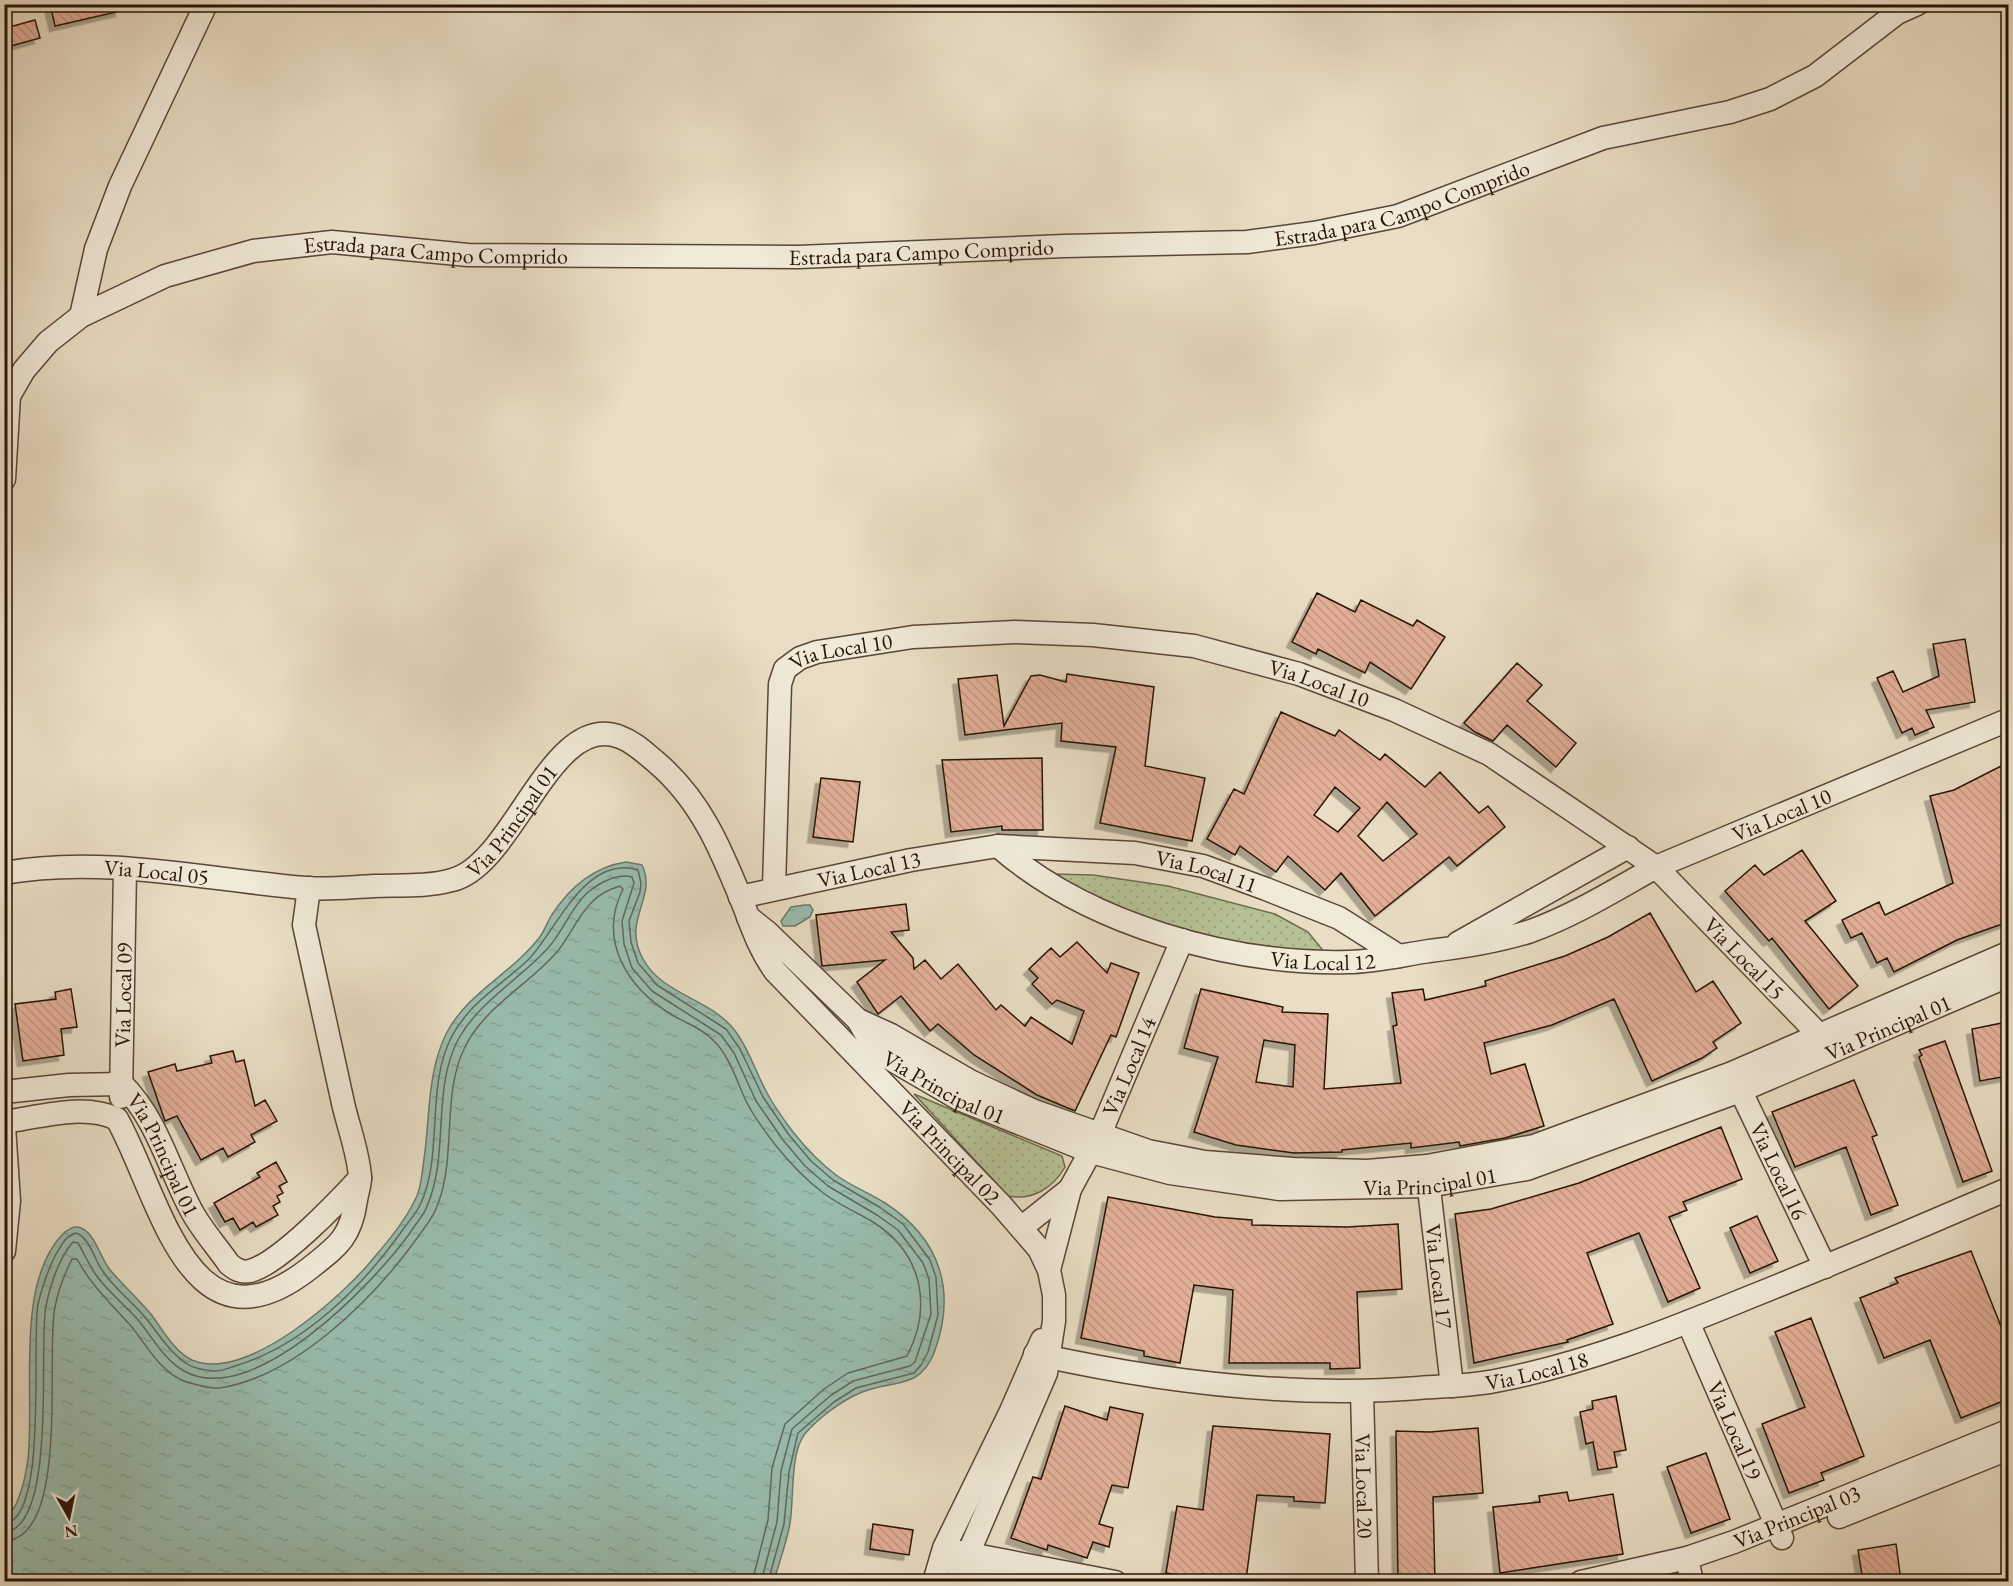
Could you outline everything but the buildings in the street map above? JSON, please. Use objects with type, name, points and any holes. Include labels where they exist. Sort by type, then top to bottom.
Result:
[{"type":"street","points":[[81,316],[96,249],[120,186],[206,4]]},
{"type":"street","name":"Estrada para Campo Comprido","points":[[4,479],[9,396],[24,370],[48,342],[81,316],[165,276],[253,251],[332,242],[468,255],[798,257],[1064,246],[1247,242],[1314,233],[1398,216],[1603,138],[1730,112],[1770,99],[1815,76],[1897,13],[1917,4]]},
{"type":"street","name":"Via Local 10","points":[[774,888],[780,684],[784,669],[800,658],[816,652],[936,636],[1015,632],[1093,635],[1194,646],[1299,674],[1394,710],[1489,754],[1656,867],[2008,720]]},
{"type":"street","name":"Via Principal 01","points":[[4,1124],[82,1112],[105,1114],[117,1119],[158,1209],[187,1263],[212,1288],[228,1296],[244,1299],[266,1296],[291,1284],[337,1248],[345,1238],[353,1221],[360,1178],[304,925],[309,888],[436,884],[459,879],[477,868],[492,853],[538,784],[565,752],[583,739],[601,734],[618,735],[633,743],[671,775],[697,806],[718,841],[744,907],[858,1020],[891,1035],[970,1081],[1096,1143],[1205,1162],[1293,1169],[1367,1170],[1428,1176],[1534,1146],[1736,1082],[1826,1042],[2008,953]]},
{"type":"street","name":"Via Local 12","points":[[998,846],[1022,867],[1077,901],[1129,924],[1182,940],[1303,962],[1351,963],[1489,943],[1568,917],[1656,867]]},
{"type":"street","name":"Via Local 13","points":[[744,907],[774,888],[998,846]]},
{"type":"street","name":"Via Local 11","points":[[998,846],[1135,853],[1203,866],[1339,918],[1399,956]]},
{"type":"street","points":[[1449,949],[1628,847]]},
{"type":"street","name":"Via Local 05","points":[[4,873],[72,867],[125,869],[309,888]]},
{"type":"street","name":"Via Local 15","points":[[1656,867],[1826,1042]]},
{"type":"street","name":"Via Local 09","points":[[117,1119],[122,1084],[121,973],[125,869]]},
{"type":"street","name":"Via Principal 02","points":[[744,907],[753,936],[775,971],[1021,1228],[1039,1249],[1049,1269],[1054,1295],[1054,1321],[1043,1355],[950,1566]]},
{"type":"street","name":"Via Local 14","points":[[1049,1269],[1070,1189],[1096,1143],[1182,940]]},
{"type":"street","name":"Via Principal 01","points":[[1826,1042],[2008,976]]},
{"type":"street","name":"Via Local 16","points":[[1736,1082],[1825,1267]]},
{"type":"street","name":"Via Principal 01","points":[[4,1092],[69,1084],[122,1084],[137,1099],[150,1118],[190,1209],[229,1264]]},
{"type":"street","points":[[4,1124],[9,1201],[4,1251]]},
{"type":"street","name":"Via Local 17","points":[[1428,1176],[1452,1386]]},
{"type":"street","points":[[212,1288],[229,1264],[237,1270],[252,1270],[291,1245],[360,1178]]},
{"type":"street","name":"Via Local 14","points":[[1021,1228],[1070,1189]]},
{"type":"street","name":"Via Local 18","points":[[1043,1355],[1155,1376],[1259,1389],[1362,1392],[1492,1382],[1551,1369],[1614,1350],[1825,1267],[2008,1189]]},
{"type":"street","name":"Via Local 19","points":[[1688,1322],[1781,1532]]},
{"type":"street","name":"Via Local 20","points":[[1362,1392],[1367,1581]]},
{"type":"street","name":"Via Principal 03","points":[[1657,1581],[1690,1571],[2008,1431]]},
{"type":"street","name":"Via Principal 03","points":[[1781,1532],[2008,1449]]},
{"type":"street","points":[[950,1566],[1022,1581]]},
{"type":"street","points":[[950,1566],[1115,1581]]},
{"type":"street","name":"Via Principal 03","points":[[1581,1581],[1690,1571]]},
{"type":"shaded area","points":[[1054,874],[1093,875],[1168,886],[1275,914],[1308,932],[1326,954],[1255,946],[1185,931],[1117,907]]},
{"type":"shaded area","points":[[914,1094],[1062,1156],[1065,1167],[1048,1187],[1041,1191],[1025,1197],[1008,1196]]},
{"type":"water","points":[[626,862],[642,865],[646,877],[644,899],[637,920],[636,932],[637,945],[651,971],[673,988],[722,1017],[732,1027],[747,1050],[770,1098],[793,1132],[830,1170],[848,1183],[885,1203],[920,1233],[939,1269],[943,1288],[944,1309],[941,1331],[928,1365],[912,1379],[853,1396],[822,1417],[804,1435],[794,1465],[789,1530],[774,1581],[5,1581],[4,1524],[19,1497],[28,1459],[32,1312],[37,1283],[47,1258],[61,1236],[74,1227],[88,1232],[111,1271],[150,1313],[179,1351],[192,1360],[214,1364],[239,1359],[266,1348],[293,1331],[343,1291],[362,1271],[397,1229],[414,1202],[422,1176],[435,1064],[446,1034],[455,1020],[477,995],[528,951],[541,936],[558,906],[574,888],[603,869]]},
{"type":"water","points":[[810,905],[813,910],[810,917],[795,926],[783,926],[781,921],[791,907]]}]
